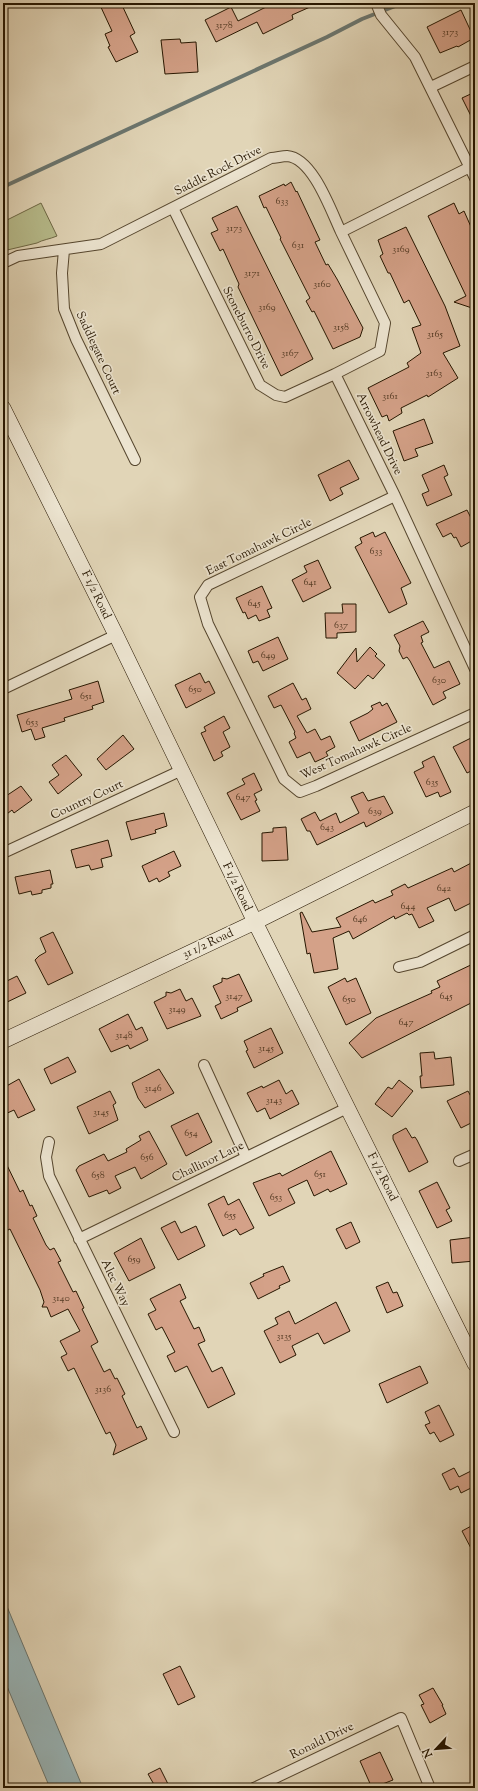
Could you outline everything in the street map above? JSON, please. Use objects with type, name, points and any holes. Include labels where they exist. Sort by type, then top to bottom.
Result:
[{"type":"street","points":[[376,3],[381,15],[415,57],[475,178]]},
{"type":"street","points":[[431,87],[475,66]]},
{"type":"street","name":"Saddle Rock Drive","points":[[3,263],[18,256],[101,244],[254,166],[271,158],[287,156],[301,161],[315,178],[341,232]]},
{"type":"street","points":[[335,374],[380,351],[385,323],[341,232],[470,167]]},
{"type":"street","name":"Stoneburro Drive","points":[[173,208],[260,385],[276,395],[285,397],[335,374]]},
{"type":"street","name":"Saddlegate Court","points":[[64,250],[64,309],[76,339],[135,460]]},
{"type":"street","name":"Arrowhead Drive","points":[[335,374],[395,496],[475,669]]},
{"type":"street","name":"F 1/2 Road","points":[[3,408],[116,634],[255,922],[347,1108],[472,1349],[475,1364]]},
{"type":"street","name":"East Tomahawk Circle","points":[[246,702],[208,624],[200,597],[208,585],[395,496]]},
{"type":"street","points":[[3,689],[116,634]]},
{"type":"street","name":"West Tomahawk Circle","points":[[246,702],[284,779],[300,792],[475,713]]},
{"type":"street","name":"Country Court","points":[[3,853],[182,770]]},
{"type":"street","name":"31 1/2 Road","points":[[3,1041],[255,922],[475,812]]},
{"type":"street","points":[[399,967],[420,962],[475,935]]},
{"type":"street","points":[[204,1066],[246,1157]]},
{"type":"street","name":"Challinor Lane","points":[[80,1239],[347,1108]]},
{"type":"street","name":"Alec Way","points":[[49,1142],[46,1157],[49,1176],[174,1432]]},
{"type":"street","points":[[459,1161],[475,1154]]},
{"type":"street","name":"Ronald Drive","points":[[254,1788],[401,1718],[430,1788]]},
{"type":"green space","points":[[41,203],[57,236],[37,243],[3,251],[3,222]]},
{"type":"water","points":[[3,1597],[83,1788],[50,1788],[3,1677]]},
{"type":"building","points":[[99,3],[121,3],[135,33],[130,36],[138,52],[116,62],[108,47],[110,46],[105,34],[112,31]]},
{"type":"building","points":[[265,3],[319,3],[292,15],[293,19],[263,34],[257,22],[216,42],[205,20],[231,7],[238,21],[266,7]]},
{"type":"building","points":[[461,10],[474,38],[458,47],[457,46],[440,53],[427,27]]},
{"type":"building","points":[[180,39],[181,43],[196,42],[198,72],[165,74],[161,40]]},
{"type":"building","points":[[475,92],[475,124],[462,98]]},
{"type":"building","points":[[291,182],[296,192],[297,191],[320,240],[315,242],[326,265],[328,264],[337,279],[363,328],[360,337],[333,349],[314,311],[312,312],[306,301],[310,298],[280,239],[281,238],[266,207],[264,208],[259,196],[284,184],[285,186]]},
{"type":"building","points":[[454,203],[459,214],[464,211],[475,236],[475,315],[472,308],[454,302],[466,296],[428,216]]},
{"type":"building","points":[[237,206],[313,359],[281,376],[238,287],[239,284],[223,249],[220,251],[211,233],[218,230],[212,218]]},
{"type":"building","points":[[406,227],[445,306],[460,346],[443,353],[458,378],[428,397],[427,395],[401,408],[402,413],[389,421],[387,415],[382,417],[368,388],[409,367],[407,363],[421,353],[412,328],[421,325],[409,300],[404,303],[390,273],[388,273],[380,256],[383,254],[378,240]]},
{"type":"building","points":[[424,419],[433,443],[415,449],[418,456],[404,461],[393,431]]},
{"type":"building","points":[[349,460],[359,479],[340,488],[343,494],[330,501],[318,475]]},
{"type":"building","points":[[444,465],[448,475],[444,477],[452,495],[427,506],[422,494],[429,491],[422,475]]},
{"type":"building","points":[[467,510],[475,526],[475,539],[461,547],[456,537],[454,538],[451,533],[443,537],[436,524]]},
{"type":"building","points":[[373,532],[375,537],[385,532],[411,583],[401,588],[407,604],[389,613],[355,547],[362,543],[360,538]]},
{"type":"building","points":[[318,560],[331,588],[303,602],[292,580],[307,572],[304,566]]},
{"type":"building","points":[[262,586],[272,608],[267,610],[270,617],[259,621],[256,615],[248,619],[245,612],[243,613],[236,598]]},
{"type":"building","points":[[342,604],[356,604],[356,632],[337,633],[337,638],[326,638],[325,613],[343,613]]},
{"type":"building","points":[[423,621],[429,632],[421,636],[423,642],[421,643],[434,668],[449,661],[460,684],[443,692],[446,698],[433,705],[410,661],[407,657],[403,659],[399,651],[400,646],[394,635]]},
{"type":"building","points":[[278,637],[288,659],[263,671],[258,661],[253,663],[248,651]]},
{"type":"building","points":[[370,647],[377,654],[375,656],[385,665],[373,679],[368,675],[355,689],[337,673],[356,648],[357,662]]},
{"type":"building","points":[[200,673],[205,683],[209,681],[215,693],[186,708],[175,685]]},
{"type":"building","points":[[98,681],[104,702],[92,706],[93,709],[64,718],[65,721],[42,728],[45,737],[35,740],[31,729],[22,732],[17,715],[72,699],[69,690]]},
{"type":"building","points":[[293,683],[302,700],[306,698],[311,709],[297,716],[307,733],[315,729],[321,740],[330,736],[335,747],[326,752],[328,756],[315,762],[310,752],[297,758],[289,742],[296,738],[295,732],[281,705],[274,708],[268,696]]},
{"type":"building","points":[[380,702],[382,706],[387,703],[397,722],[359,741],[350,722],[368,713],[373,709],[371,706]]},
{"type":"building","points":[[224,716],[230,728],[223,732],[230,747],[221,752],[223,756],[214,761],[201,733],[206,731],[204,727]]},
{"type":"building","points":[[123,735],[134,749],[106,770],[97,759]]},
{"type":"building","points":[[475,736],[475,769],[467,773],[453,747]]},
{"type":"building","points":[[66,755],[82,775],[58,794],[49,782],[59,775],[52,765]]},
{"type":"building","points":[[434,756],[451,792],[440,797],[438,792],[426,797],[414,772],[424,767],[422,762]]},
{"type":"building","points":[[254,773],[262,790],[254,794],[257,800],[255,801],[260,811],[241,820],[227,793],[245,784],[242,779]]},
{"type":"building","points":[[21,786],[32,800],[14,813],[12,810],[3,817],[3,798]]},
{"type":"building","points":[[363,792],[368,801],[384,796],[393,813],[366,827],[364,822],[317,845],[310,831],[307,831],[301,819],[315,812],[320,821],[336,813],[340,823],[359,813],[351,797]]},
{"type":"building","points":[[164,813],[167,826],[155,830],[156,833],[131,840],[126,822]]},
{"type":"building","points":[[286,827],[288,860],[262,861],[262,833],[273,832],[273,828]]},
{"type":"building","points":[[108,840],[112,856],[101,859],[103,867],[91,870],[89,865],[76,868],[71,850]]},
{"type":"building","points":[[174,851],[181,866],[168,872],[170,876],[159,882],[157,878],[149,882],[142,866]]},
{"type":"building","points":[[475,861],[475,901],[455,911],[449,898],[427,908],[434,921],[419,928],[412,914],[409,915],[407,913],[395,919],[394,916],[353,939],[349,931],[333,938],[338,969],[314,973],[310,953],[307,954],[300,913],[302,912],[312,932],[341,927],[336,918],[373,900],[375,903],[393,895],[391,891],[405,884],[408,888],[452,868],[454,872]]},
{"type":"building","points":[[50,870],[53,884],[51,884],[51,888],[42,890],[42,893],[32,895],[31,891],[19,894],[15,877]]},
{"type":"building","points":[[53,932],[73,973],[48,985],[35,960],[46,952],[40,938]]},
{"type":"building","points":[[475,963],[475,1001],[362,1058],[349,1043],[376,1018],[432,993],[431,991],[440,987],[437,981]]},
{"type":"building","points":[[239,974],[252,1001],[237,1008],[238,1011],[221,1019],[215,1006],[221,1003],[213,986],[222,982],[222,978],[227,979]]},
{"type":"building","points":[[17,976],[26,993],[3,1004],[3,983]]},
{"type":"building","points":[[345,978],[347,982],[356,978],[371,1013],[346,1025],[328,987]]},
{"type":"building","points":[[180,989],[186,1001],[192,998],[201,1016],[167,1029],[154,1002],[166,996],[166,992],[171,993]]},
{"type":"building","points":[[128,1014],[136,1030],[142,1027],[148,1040],[130,1049],[128,1045],[111,1052],[99,1029]]},
{"type":"building","points":[[271,1028],[283,1053],[254,1068],[246,1051],[248,1050],[244,1041]]},
{"type":"building","points":[[434,1052],[435,1059],[451,1057],[454,1085],[421,1088],[420,1076],[422,1076],[420,1053]]},
{"type":"building","points":[[68,1057],[76,1072],[51,1084],[44,1069]]},
{"type":"building","points":[[159,1069],[174,1093],[145,1108],[138,1098],[132,1083]]},
{"type":"building","points":[[19,1079],[35,1110],[18,1118],[14,1110],[3,1115],[3,1088]]},
{"type":"building","points":[[279,1080],[286,1094],[292,1090],[299,1104],[270,1119],[265,1108],[257,1112],[247,1093],[262,1086],[263,1088]]},
{"type":"building","points":[[399,1080],[413,1091],[392,1117],[375,1104],[388,1087],[392,1089]]},
{"type":"building","points":[[110,1091],[116,1103],[113,1105],[118,1120],[89,1134],[77,1107]]},
{"type":"building","points":[[468,1091],[475,1104],[475,1121],[461,1128],[447,1101]]},
{"type":"building","points":[[198,1113],[212,1142],[186,1156],[171,1126]]},
{"type":"building","points":[[406,1128],[412,1138],[415,1137],[417,1140],[428,1162],[409,1172],[393,1139],[393,1135]]},
{"type":"building","points":[[149,1131],[167,1164],[141,1179],[135,1167],[115,1176],[121,1188],[109,1194],[107,1190],[89,1197],[76,1170],[79,1166],[104,1154],[108,1161],[127,1152],[126,1149],[141,1140],[139,1136]]},
{"type":"building","points":[[331,1151],[347,1184],[330,1192],[328,1189],[314,1196],[307,1180],[288,1189],[295,1203],[269,1216],[253,1183],[280,1173],[282,1176]]},
{"type":"building","points":[[3,1157],[20,1192],[23,1190],[30,1206],[32,1205],[37,1216],[33,1218],[46,1245],[50,1250],[54,1248],[61,1261],[58,1262],[73,1292],[76,1291],[84,1308],[82,1309],[98,1342],[91,1346],[104,1372],[110,1369],[115,1379],[117,1378],[125,1394],[122,1396],[137,1428],[141,1426],[147,1439],[113,1455],[116,1445],[110,1432],[106,1434],[74,1368],[68,1371],[61,1357],[67,1354],[60,1341],[80,1331],[68,1309],[51,1317],[47,1307],[42,1307],[44,1302],[40,1290],[10,1229],[8,1230],[3,1220]]},
{"type":"building","points":[[437,1182],[450,1208],[446,1210],[452,1221],[437,1228],[419,1191]]},
{"type":"building","points":[[224,1196],[228,1205],[239,1199],[254,1228],[240,1235],[236,1229],[223,1236],[208,1204]]},
{"type":"building","points":[[175,1221],[181,1233],[196,1226],[205,1246],[178,1260],[161,1228]]},
{"type":"building","points":[[351,1222],[360,1242],[346,1249],[336,1229]]},
{"type":"building","points":[[475,1237],[475,1261],[452,1263],[450,1240]]},
{"type":"building","points":[[141,1238],[155,1268],[129,1281],[114,1253]]},
{"type":"building","points":[[283,1266],[290,1281],[258,1299],[250,1283],[264,1276],[263,1274]]},
{"type":"building","points":[[388,1282],[393,1293],[397,1292],[403,1306],[387,1313],[376,1287]]},
{"type":"building","points":[[180,1284],[186,1298],[180,1301],[194,1329],[199,1327],[205,1341],[198,1344],[212,1372],[222,1367],[235,1394],[208,1408],[187,1366],[175,1372],[167,1356],[175,1352],[162,1327],[156,1330],[148,1314],[156,1310],[150,1299]]},
{"type":"building","points":[[336,1302],[350,1331],[324,1344],[318,1333],[292,1346],[296,1355],[280,1363],[264,1331],[278,1324],[275,1318],[289,1311],[295,1324]]},
{"type":"building","points":[[420,1366],[428,1383],[387,1403],[379,1384]]},
{"type":"building","points":[[439,1405],[454,1435],[440,1442],[434,1432],[430,1434],[425,1425],[430,1423],[425,1412]]},
{"type":"building","points":[[454,1468],[459,1477],[475,1469],[475,1486],[461,1493],[458,1486],[450,1490],[442,1474]]},
{"type":"building","points":[[475,1524],[475,1556],[462,1531]]},
{"type":"building","points":[[180,1666],[195,1697],[178,1705],[163,1674]]},
{"type":"building","points":[[433,1688],[443,1705],[446,1714],[430,1723],[421,1705],[424,1704],[419,1695]]},
{"type":"building","points":[[380,1752],[393,1780],[372,1788],[360,1761]]},
{"type":"building","points":[[160,1768],[170,1788],[156,1788],[148,1774]]},
{"type":"waterway","points":[[3,187],[327,37],[362,19],[403,3]]}]
